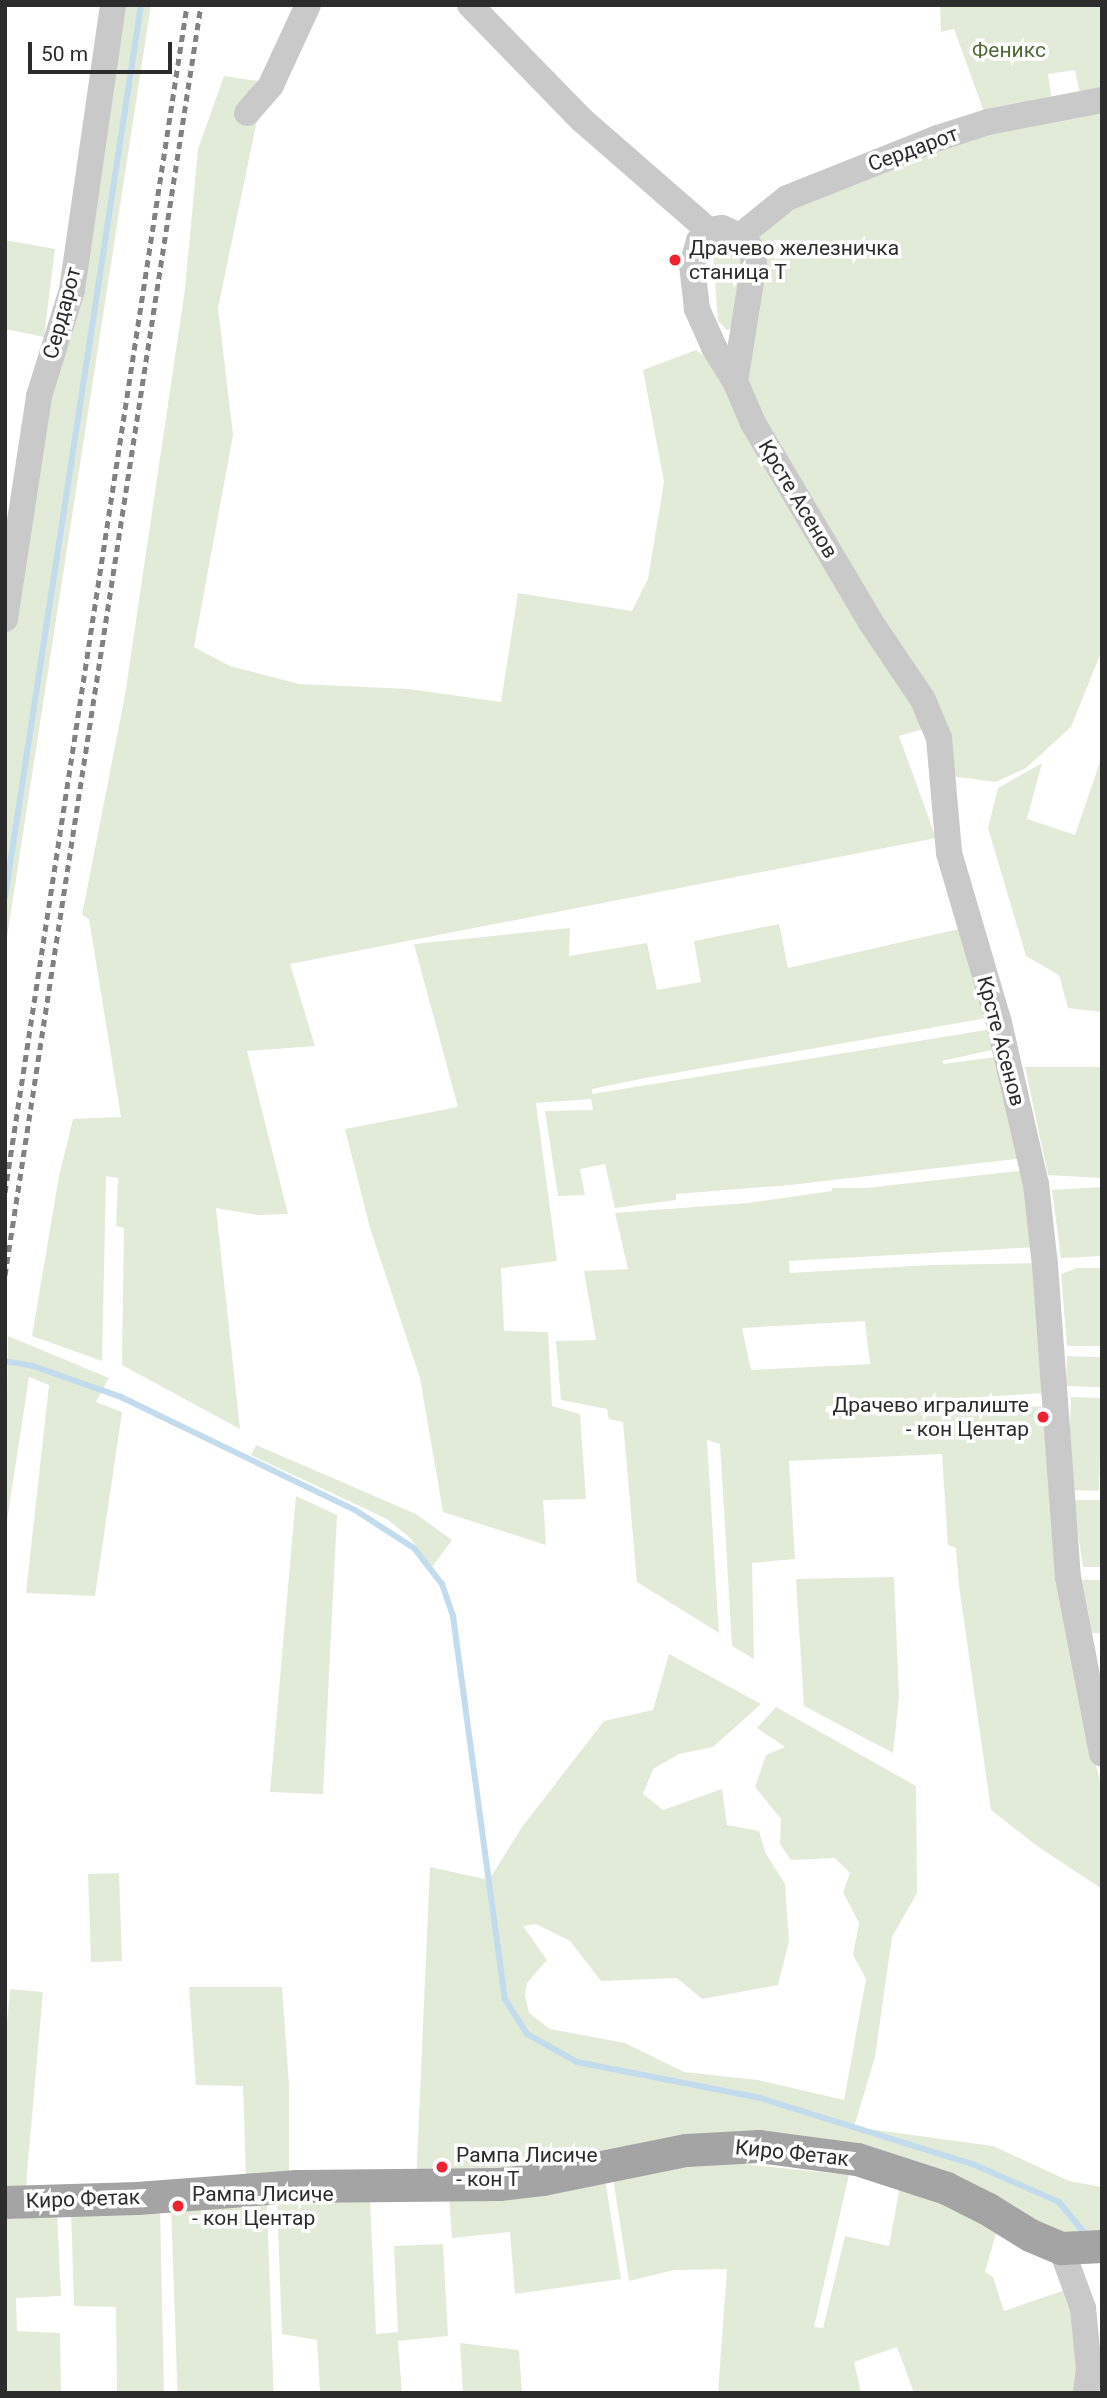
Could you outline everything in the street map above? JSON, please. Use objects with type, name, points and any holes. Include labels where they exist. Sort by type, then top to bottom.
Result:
[{"type":"main road","name":"Киро Фетак","points":[[5,2202],[138,2198],[297,2186],[499,2184],[541,2179],[685,2150],[759,2146],[857,2159],[946,2188],[988,2208],[1030,2235],[1061,2248],[1102,2246]]},
{"type":"street","name":"Сердарот","points":[[5,619],[38,396],[72,290],[113,5]]},
{"type":"street","points":[[247,113],[271,85],[308,5]]},
{"type":"street","points":[[470,5],[582,120],[708,230],[722,228],[740,236],[750,247],[754,263],[735,381]]},
{"type":"street","name":"Сердарот","points":[[740,236],[787,198],[938,138],[988,122],[1019,119],[1102,100]]},
{"type":"street","name":"Крсте Асенов","points":[[708,230],[699,241],[692,265],[697,309],[714,347],[735,381],[752,423],[870,621],[923,700],[939,738],[949,853],[999,1023],[1036,1184],[1045,1265],[1068,1577],[1092,1642],[1102,1754]]},
{"type":"street","points":[[1061,2248],[1083,2308],[1087,2391]]},
{"type":"green space","points":[[113,5],[151,5],[5,950],[5,619]]},
{"type":"green space","name":"Феникс","points":[[940,5],[1102,5],[1102,650],[1071,727],[1026,768],[996,782],[943,775],[939,738],[753,423],[739,353],[751,287],[740,236],[984,112],[954,29],[941,32]],"holes":[[[1075,70],[1082,103],[1053,109],[1048,74]]]},
{"type":"green space","points":[[224,76],[265,82],[218,308],[233,435],[194,647],[230,666],[299,684],[409,689],[501,702],[518,593],[632,611],[648,579],[664,482],[643,370],[696,350],[726,373],[927,728],[899,736],[936,838],[290,964],[315,1046],[247,1051],[288,1214],[258,1215],[216,1208],[240,1429],[122,1365],[124,1228],[116,1226],[118,1178],[106,1176],[102,1361],[32,1336],[59,1176],[73,1119],[121,1117],[89,919],[82,915],[125,695],[185,289],[198,149]]},
{"type":"green space","points":[[5,240],[55,249],[44,337],[5,329]]},
{"type":"green space","points":[[730,241],[747,258],[730,329],[727,330],[718,321],[713,256],[718,244]]},
{"type":"green space","points":[[1102,756],[1102,1012],[1068,1008],[1059,975],[1026,956],[988,828],[998,788],[1042,763],[1027,819],[1075,835]]},
{"type":"green space","points":[[779,924],[788,968],[963,928],[987,1018],[640,1079],[592,1089],[592,1094],[992,1029],[996,1049],[942,1061],[944,1064],[995,1057],[1024,1158],[790,1185],[676,1194],[676,1200],[615,1208],[605,1164],[580,1169],[585,1195],[558,1196],[545,1111],[593,1110],[591,1099],[536,1103],[557,1261],[501,1268],[504,1331],[548,1332],[552,1406],[580,1414],[586,1499],[543,1500],[546,1545],[443,1512],[420,1378],[370,1228],[345,1129],[458,1107],[414,944],[570,928],[569,956],[647,943],[657,990],[701,982],[694,941]]},
{"type":"green space","points":[[1025,1067],[1102,1067],[1102,1178],[1048,1175]]},
{"type":"green space","points":[[1026,1170],[1036,1247],[789,1261],[790,1273],[931,1265],[1040,1263],[1046,1393],[827,1406],[825,1412],[843,1415],[1050,1406],[1096,1765],[1102,1789],[1102,1889],[1037,1846],[991,1810],[956,1548],[948,1545],[942,1454],[789,1461],[795,1559],[752,1563],[754,1659],[732,1646],[720,1444],[707,1440],[719,1633],[637,1582],[623,1422],[609,1419],[607,1409],[561,1400],[556,1341],[596,1340],[584,1271],[628,1269],[615,1213],[748,1203],[832,1191],[832,1188],[866,1188]],"holes":[[[865,1321],[870,1364],[751,1370],[742,1328]]]},
{"type":"green space","points":[[1102,1187],[1102,1256],[1061,1258],[1052,1190]]},
{"type":"green space","points":[[1077,1268],[1102,1268],[1102,1346],[1067,1346],[1061,1274]]},
{"type":"green space","points":[[8,1336],[109,1378],[96,1402],[122,1412],[95,1596],[26,1593],[49,1385],[29,1377],[5,1534]]},
{"type":"green space","points":[[1067,1356],[1102,1357],[1101,1387],[1066,1386]]},
{"type":"green space","points":[[1071,1397],[1102,1398],[1099,1491],[1068,1490]]},
{"type":"green space","points":[[256,1445],[416,1514],[452,1540],[432,1567],[410,1538],[387,1519],[251,1455]]},
{"type":"green space","points":[[296,1496],[337,1515],[323,1794],[270,1792]]},
{"type":"green space","points":[[1073,1500],[1102,1500],[1102,1567],[1083,1567]]},
{"type":"green space","points":[[894,1577],[899,1697],[893,1753],[804,1706],[796,1579]]},
{"type":"green space","points":[[1082,1580],[1102,1580],[1102,1633],[1092,1633]]},
{"type":"green space","points":[[669,1654],[761,1704],[713,1747],[679,1754],[653,1769],[643,1794],[663,1810],[722,1789],[727,1825],[759,1831],[766,1854],[785,1884],[789,1941],[778,1985],[702,1999],[677,1978],[601,1981],[570,1941],[536,1924],[523,1926],[547,1960],[527,1983],[525,1995],[529,2013],[550,2029],[625,2043],[684,2072],[758,2080],[844,2100],[866,1979],[853,1955],[859,1923],[843,1892],[850,1873],[835,1858],[791,1860],[780,1844],[781,1819],[755,1787],[766,1755],[785,1747],[757,1728],[776,1707],[916,1786],[917,1893],[892,1937],[875,2057],[854,2127],[993,2146],[1069,2181],[1102,2187],[1102,2239],[1059,2238],[759,2146],[416,2185],[430,1867],[489,1880],[522,1827],[604,1721],[653,1710]]},
{"type":"green space","points":[[119,1873],[122,1961],[91,1962],[88,1874]]},
{"type":"green space","points":[[189,1987],[282,1987],[289,2085],[289,2178],[246,2178],[243,2086],[196,2085]]},
{"type":"green space","points":[[10,1989],[43,1992],[26,2190],[5,2188],[5,2046]]},
{"type":"green space","points":[[668,2162],[734,2163],[849,2175],[814,2327],[823,2328],[845,2236],[889,2246],[900,2186],[997,2230],[985,2272],[993,2277],[1004,2311],[1065,2290],[1079,2334],[1077,2393],[914,2393],[897,2347],[854,2362],[861,2393],[718,2393],[727,2269],[674,2270],[629,2281],[613,2178]]},
{"type":"green space","points":[[605,2179],[621,2279],[515,2294],[510,2232],[452,2238],[449,2195]]},
{"type":"green space","points":[[370,2200],[376,2334],[398,2332],[394,2246],[443,2244],[448,2336],[398,2341],[402,2393],[320,2393],[317,2340],[282,2334],[277,2201]]},
{"type":"green space","points":[[267,2204],[274,2393],[178,2393],[171,2207]]},
{"type":"green space","points":[[160,2208],[164,2393],[117,2393],[116,2307],[74,2306],[71,2209]]},
{"type":"green space","points":[[57,2211],[61,2296],[16,2298],[17,2331],[60,2333],[61,2393],[5,2393],[5,2215]]},
{"type":"green space","points":[[460,2343],[519,2350],[522,2393],[463,2393]]},
{"type":"waterway","points":[[5,897],[141,5]]},
{"type":"waterway","points":[[5,1361],[33,1366],[121,1397],[355,1510],[414,1548],[442,1584],[453,1616],[505,1999],[527,2034],[577,2062],[760,2098],[975,2165],[1059,2202],[1086,2235]]},
{"type":"railway","points":[[5,1192],[187,5]]},
{"type":"railway","points":[[5,1275],[201,5]]},
{"type":"place","name":"Драчево железничка станица Т","points":[[675,260]]},
{"type":"place","name":"Драчево игралиште - кон Центар","points":[[1043,1417]]},
{"type":"place","name":"Рампа Лисиче - кон Т","points":[[442,2167]]},
{"type":"place","name":"Рампа Лисиче - кон Центар","points":[[178,2206]]}]
